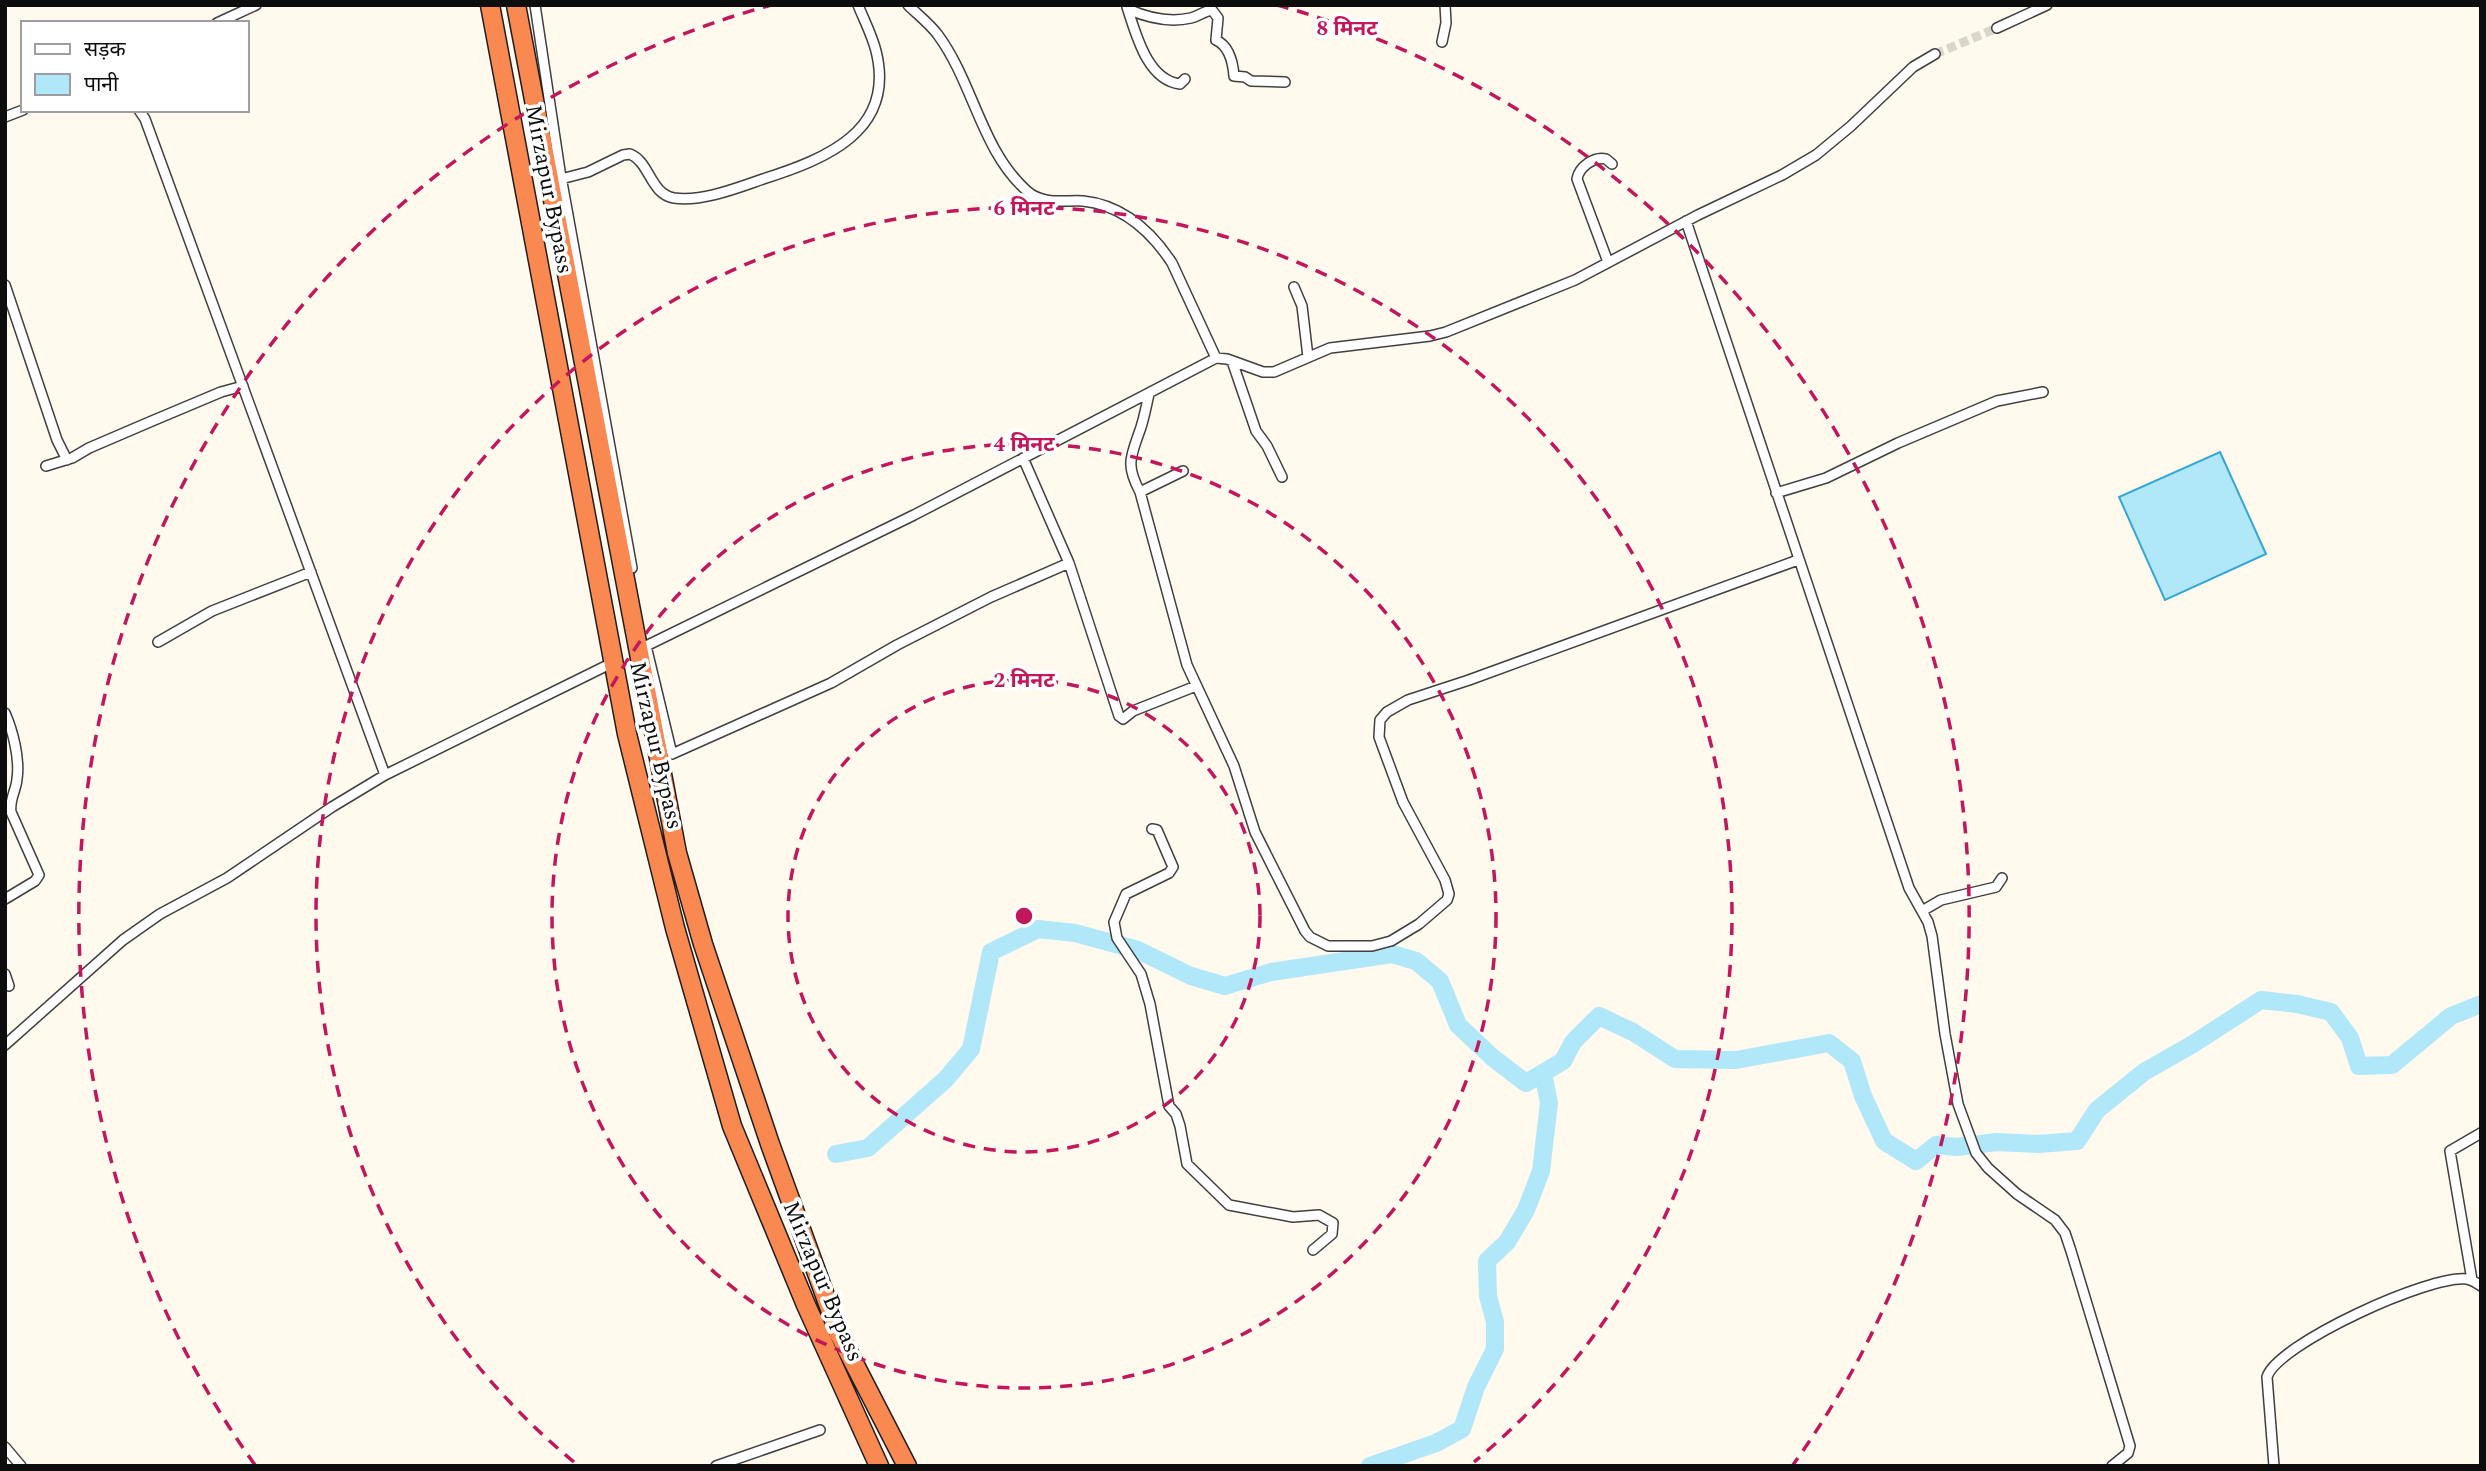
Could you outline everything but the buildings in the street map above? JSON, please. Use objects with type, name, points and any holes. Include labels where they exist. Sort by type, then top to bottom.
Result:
[{"type":"highway","name":"Mirzapur Bypass","points":[[490,5],[627,734],[675,928],[732,1126],[806,1305],[879,1466]]},
{"type":"highway","points":[[516,5],[677,853],[703,944],[769,1144],[834,1321],[907,1466]]},
{"type":"street","points":[[220,21],[239,9],[256,5]]},
{"type":"street","points":[[535,5],[561,178],[646,646],[672,754],[831,683],[897,645],[991,597],[1069,564]]},
{"type":"street","points":[[561,178],[588,172],[630,154],[641,162],[660,191],[675,198],[697,197],[780,174],[834,151],[860,130],[876,102],[879,84],[876,50],[858,5]]},
{"type":"street","points":[[908,5],[928,23],[943,42],[996,151],[1014,178],[1030,194],[1040,199],[1104,205],[1121,211],[1136,222],[1163,249],[1172,263],[1216,358]]},
{"type":"street","points":[[1442,42],[1446,23],[1445,5]]},
{"type":"street","points":[[1997,28],[2047,5]]},
{"type":"street","points":[[1127,7],[1133,29],[1148,60],[1165,80],[1180,83],[1185,79]]},
{"type":"street","points":[[1127,7],[1144,16],[1170,20],[1194,17],[1205,10],[1212,10],[1218,18],[1216,40],[1223,43],[1233,66],[1234,76],[1245,77],[1251,81],[1285,82]]},
{"type":"street","points":[[646,646],[914,516],[1216,358],[1263,372],[1274,372],[1330,348],[1446,332],[1575,280],[1816,155],[1913,67],[1935,54]]},
{"type":"street","points":[[140,112],[385,775]]},
{"type":"street","points":[[1608,262],[1577,179],[1582,168],[1595,159],[1606,159],[1612,164]]},
{"type":"street","points":[[1686,221],[1909,888],[1923,911],[1932,936],[1945,1034],[1958,1104],[1970,1139],[1976,1153],[1988,1168],[2017,1194],[2055,1220],[2065,1234],[2129,1439],[2130,1450],[2112,1466]]},
{"type":"street","points":[[5,285],[57,440],[67,460]]},
{"type":"street","points":[[1294,287],[1302,306],[1308,358]]},
{"type":"street","points":[[1232,361],[1256,430],[1278,466],[1282,478]]},
{"type":"street","points":[[46,466],[67,460],[221,392],[243,386]]},
{"type":"street","points":[[1776,493],[1826,478],[1898,443],[1997,401],[2043,391]]},
{"type":"street","points":[[1149,394],[1130,457],[1130,467],[1140,492],[1186,665],[1234,766],[1255,832],[1305,932],[1328,946],[1373,946],[1391,941],[1419,923],[1447,900],[1449,894],[1445,880],[1403,802],[1379,737],[1380,720],[1387,712],[1408,700],[1798,560]]},
{"type":"street","points":[[1023,458],[1069,564],[1121,719],[1132,711],[1196,686]]},
{"type":"street","points":[[1140,492],[1183,471]]},
{"type":"street","points":[[158,642],[212,611],[311,572]]},
{"type":"street","points":[[5,1045],[143,925],[244,867],[332,807],[385,775],[614,662]]},
{"type":"street","points":[[5,713],[18,766],[10,804],[11,812],[39,875],[35,881],[5,899]]},
{"type":"street","points":[[1152,829],[1157,830],[1173,867],[1169,873],[1126,894],[1114,922],[1116,938],[1141,974],[1150,1004],[1169,1107],[1176,1114],[1180,1126],[1187,1164],[1229,1205],[1293,1217],[1319,1215],[1333,1223],[1332,1234],[1313,1250]]},
{"type":"street","points":[[1923,911],[1941,901],[1996,887],[2003,878]]},
{"type":"street","points":[[5,974],[9,986]]},
{"type":"street","points":[[2472,1280],[2451,1151],[2481,1133]]},
{"type":"street","points":[[2274,1466],[2267,1377],[2273,1365],[2367,1308],[2424,1287],[2465,1278],[2481,1286]]},
{"type":"street","points":[[716,1466],[820,1430]]},
{"type":"street","points":[[5,1447],[20,1466]]},
{"type":"water","points":[[2220,452],[2266,554],[2165,600],[2119,497]]},
{"type":"waterway","points":[[836,1154],[868,1148],[946,1079],[971,1049],[991,952],[1038,929],[1075,933],[1138,950],[1191,976],[1225,986],[1271,972],[1392,954],[1416,961],[1440,981],[1458,1025],[1492,1057],[1526,1083],[1563,1061],[1573,1042],[1599,1016],[1633,1032],[1675,1059],[1736,1060],[1829,1043],[1852,1061],[1863,1096],[1884,1141],[1916,1161],[1936,1145],[1957,1147],[1996,1142],[2038,1144],[2077,1141],[2097,1110],[2144,1072],[2261,1000],[2297,1004],[2331,1012],[2350,1038],[2359,1066],[2392,1065],[2451,1016],[2481,1004]]},
{"type":"waterway","points":[[1370,1466],[1436,1443],[1462,1429],[1476,1387],[1495,1349],[1495,1322],[1488,1296],[1487,1261],[1507,1242],[1526,1210],[1541,1171],[1549,1103],[1543,1073]]},
{"type":"tunnel","points":[[1935,54],[1997,28]]}]
